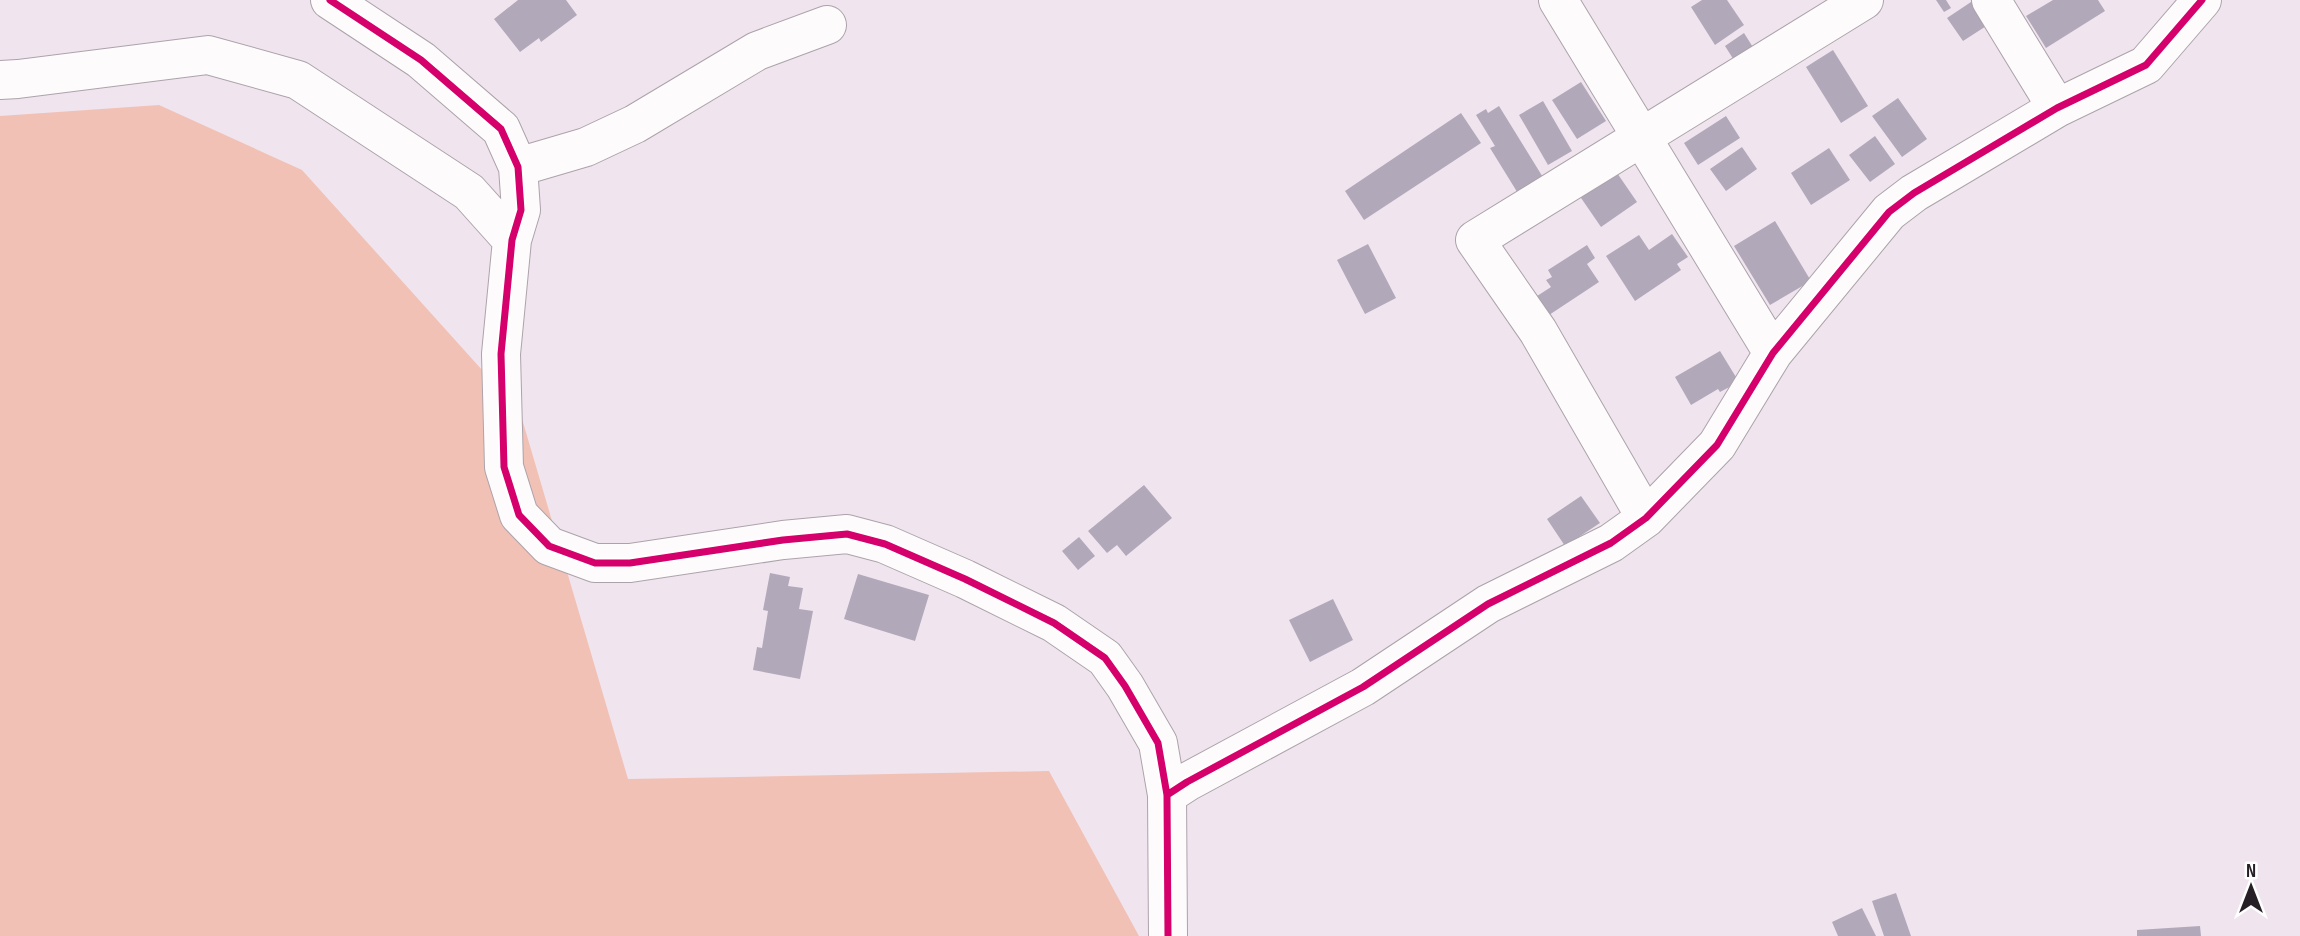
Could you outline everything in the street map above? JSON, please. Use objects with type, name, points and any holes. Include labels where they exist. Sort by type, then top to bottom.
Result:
[{"type":"street","points":[[330,0],[421,60],[501,129],[518,167],[521,210],[512,240],[501,354],[504,467],[519,515],[549,546],[595,563],[630,563],[783,540],[847,534],[885,544],[965,579],[1054,623],[1105,658],[1125,686],[1158,743],[1167,795],[1168,936]]},
{"type":"street","points":[[1558,0],[1773,353]]},
{"type":"street","points":[[1646,518],[1545,342],[1475,240],[1864,0]]},
{"type":"street","points":[[1991,0],[2057,108]]},
{"type":"street","points":[[1167,795],[1363,687],[1488,604],[1611,543],[1646,518],[1717,445],[1773,353],[1889,212],[1914,193],[2057,108],[2146,65],[2202,0]]},
{"type":"street","points":[[518,167],[586,147],[635,124],[757,51],[827,25]]},
{"type":"street","points":[[0,79],[208,55],[298,80],[469,192],[512,240]]},
{"type":"shaded area","points":[[159,105],[302,170],[520,412],[628,779],[1049,771],[1139,936],[0,936],[0,116]]},
{"type":"building","points":[[518,0],[566,0],[577,15],[541,42],[539,38],[520,52],[494,19]]},
{"type":"building","points":[[1702,0],[1727,0],[1744,25],[1715,45],[1691,7]]},
{"type":"building","points":[[1936,0],[1946,0],[1951,8],[1944,12]]},
{"type":"building","points":[[1974,0],[1994,21],[1963,41],[1947,18]]},
{"type":"building","points":[[2053,0],[2098,0],[2105,11],[2046,48],[2026,16]]},
{"type":"building","points":[[1744,33],[1756,52],[1737,65],[1725,46]]},
{"type":"building","points":[[1833,50],[1868,106],[1841,123],[1806,67]]},
{"type":"building","points":[[1581,82],[1606,121],[1577,139],[1552,100]]},
{"type":"building","points":[[1898,98],[1927,139],[1902,157],[1872,116]]},
{"type":"building","points":[[1543,101],[1572,151],[1548,165],[1519,115]]},
{"type":"building","points":[[1499,106],[1544,179],[1519,195],[1490,148],[1495,146],[1476,115],[1486,109],[1488,113]]},
{"type":"building","points":[[1461,113],[1481,143],[1364,220],[1345,191]]},
{"type":"building","points":[[1726,116],[1740,138],[1698,165],[1684,143]]},
{"type":"building","points":[[1875,136],[1895,164],[1870,182],[1849,155]]},
{"type":"building","points":[[1742,147],[1757,169],[1726,191],[1710,169]]},
{"type":"building","points":[[1829,148],[1850,180],[1811,205],[1791,173]]},
{"type":"building","points":[[1615,170],[1637,202],[1601,227],[1579,195]]},
{"type":"building","points":[[1775,221],[1811,281],[1770,305],[1734,246]]},
{"type":"building","points":[[1672,234],[1688,257],[1677,264],[1681,270],[1635,301],[1606,256],[1639,235],[1649,250]]},
{"type":"building","points":[[1368,244],[1396,298],[1365,314],[1337,260]]},
{"type":"building","points":[[1587,245],[1595,258],[1587,264],[1599,282],[1543,319],[1531,300],[1551,287],[1546,280],[1552,277],[1548,270]]},
{"type":"building","points":[[1720,351],[1739,382],[1720,392],[1718,389],[1691,405],[1675,377]]},
{"type":"building","points":[[1144,485],[1172,518],[1126,556],[1117,545],[1107,553],[1088,531]]},
{"type":"building","points":[[1581,496],[1600,523],[1565,546],[1547,519]]},
{"type":"building","points":[[1079,537],[1095,556],[1078,570],[1062,551]]},
{"type":"building","points":[[770,573],[790,577],[788,586],[803,588],[799,609],[813,611],[800,679],[753,670],[757,647],[762,648],[768,611],[763,610]]},
{"type":"building","points":[[858,574],[929,595],[915,641],[844,619]]},
{"type":"building","points":[[1333,599],[1353,640],[1310,662],[1289,620]]},
{"type":"building","points":[[1896,893],[1911,936],[1884,936],[1872,901]]},
{"type":"building","points":[[1862,908],[1876,936],[1838,936],[1832,922]]},
{"type":"building","points":[[2200,926],[2201,936],[2137,936],[2137,930]]},
{"type":"cycle path","points":[[330,0],[421,60],[501,129],[518,167],[521,210],[512,240],[501,354],[504,467],[519,515],[549,546],[595,563],[630,563],[783,540],[847,534],[885,544],[965,579],[1054,623],[1105,658],[1125,686],[1158,743],[1167,795],[1168,936]]},
{"type":"cycle path","points":[[1167,795],[1363,687],[1488,604],[1611,543],[1646,518],[1717,445],[1773,353],[1889,212],[1914,193],[2057,108],[2146,65],[2202,0]]}]
